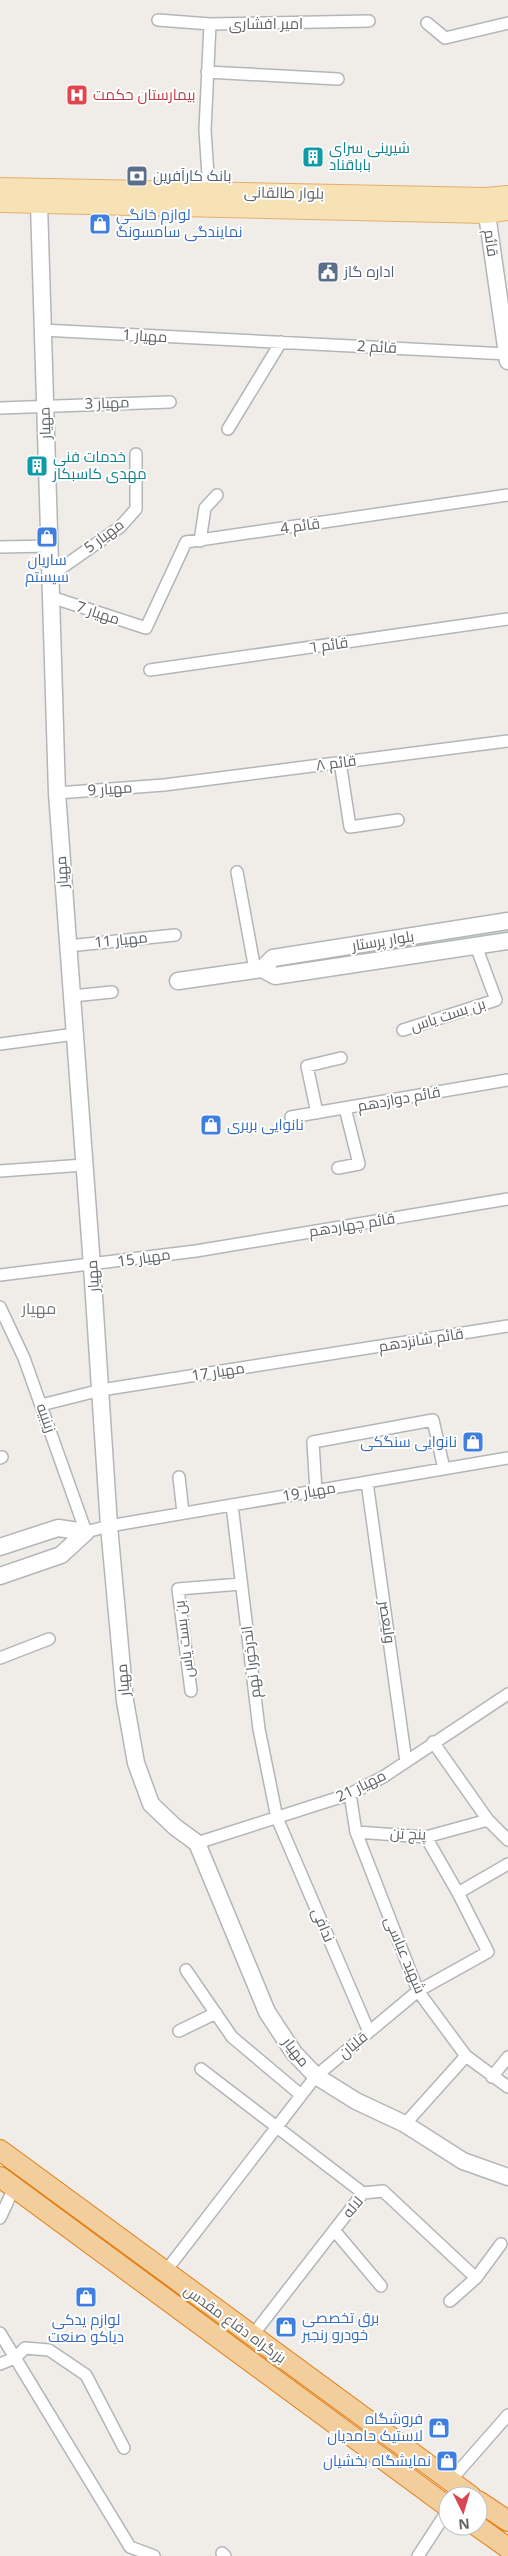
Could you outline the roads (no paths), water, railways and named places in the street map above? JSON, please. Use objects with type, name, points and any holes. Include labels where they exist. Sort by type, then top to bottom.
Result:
[{"type":"highway","name":"بزرگراه دفاع مقدس","points":[[0,2150],[457,2486]]},
{"type":"highway","name":"بزرگراه دفاع مقدس","points":[[7,2182],[438,2499]]},
{"type":"highway","points":[[488,2508],[508,2522]]},
{"type":"highway","points":[[488,2534],[508,2548]]},
{"type":"main road","name":"بلوار طالقانی","points":[[0,187],[486,197],[508,195]]},
{"type":"main road","name":"بلوار طالقانی","points":[[0,203],[487,214],[508,211]]},
{"type":"street","points":[[158,20],[210,24]]},
{"type":"street","name":"امیر افشاری","points":[[210,191],[205,130],[210,24],[369,21]]},
{"type":"street","points":[[427,23],[445,38],[508,23]]},
{"type":"street","points":[[207,72],[338,79]]},
{"type":"street","name":"مهیار","points":[[39,204],[56,793],[101,1390],[109,1526],[125,1701],[136,1763],[151,1804],[175,1827],[197,1843],[267,2012],[294,2053],[316,2076],[356,2101],[405,2124],[463,2161],[508,2177]]},
{"type":"street","name":"قائم","points":[[487,214],[508,357]]},
{"type":"street","name":"مهیار 1","points":[[42,330],[247,340]]},
{"type":"street","name":"قائم 2","points":[[247,340],[508,357]]},
{"type":"street","points":[[228,428],[281,342]]},
{"type":"street","name":"مهیار 3","points":[[0,408],[170,402]]},
{"type":"street","name":"مهیار 5","points":[[50,576],[120,526],[136,509],[136,454]]},
{"type":"street","points":[[200,540],[205,508],[217,494]]},
{"type":"street","name":"قائم 4","points":[[146,628],[186,542],[508,495]]},
{"type":"street","points":[[0,547],[50,546]]},
{"type":"street","name":"مهیار 7","points":[[51,597],[146,628]]},
{"type":"street","name":"قائم ٦","points":[[150,670],[508,619]]},
{"type":"street","name":"قائم ٨","points":[[164,785],[508,741]]},
{"type":"street","points":[[340,762],[350,827],[398,820]]},
{"type":"street","name":"مهیار 9","points":[[56,793],[164,785]]},
{"type":"street","points":[[237,872],[259,969]]},
{"type":"street","name":"بلوار پرستار","points":[[178,981],[259,969],[273,958],[508,921]]},
{"type":"street","name":"مهیار 11","points":[[68,946],[175,935]]},
{"type":"street","name":"بلوار پرستار","points":[[259,969],[275,976],[508,941]]},
{"type":"street","name":"بن بست یاس","points":[[403,1030],[496,1000],[476,946]]},
{"type":"street","points":[[72,996],[112,992]]},
{"type":"street","points":[[0,1044],[75,1034]]},
{"type":"street","points":[[317,1113],[307,1066],[341,1058]]},
{"type":"street","name":"قائم دوازدهم","points":[[291,1117],[508,1080]]},
{"type":"street","points":[[338,1168],[359,1164],[345,1108]]},
{"type":"street","points":[[0,1171],[84,1165]]},
{"type":"street","name":"قائم چهاردهم","points":[[196,1251],[508,1199]]},
{"type":"street","name":"مهیار 15","points":[[0,1275],[92,1266],[196,1251]]},
{"type":"street","name":"زینبیه","points":[[0,1307],[24,1358],[86,1532]]},
{"type":"street","name":"قائم شانزدهم","points":[[334,1353],[508,1326]]},
{"type":"street","name":"مهیار 17","points":[[41,1405],[101,1390],[334,1353]]},
{"type":"street","points":[[316,1491],[313,1442],[433,1420],[444,1469]]},
{"type":"street","name":"مهیار 19","points":[[86,1532],[183,1513],[508,1458]]},
{"type":"street","points":[[179,1477],[183,1513]]},
{"type":"street","name":"ولیعصر","points":[[367,1482],[406,1762]]},
{"type":"street","name":"اندرخورا نهم","points":[[232,1505],[259,1729],[277,1818]]},
{"type":"street","points":[[0,1547],[58,1528],[86,1532]]},
{"type":"street","points":[[0,1576],[60,1556],[86,1532]]},
{"type":"street","name":"بن بست یاس","points":[[190,1691],[178,1589],[241,1584]]},
{"type":"street","points":[[0,1658],[49,1639]]},
{"type":"street","name":"مهیار 21","points":[[197,1843],[350,1794],[406,1762],[433,1742],[508,1694]]},
{"type":"street","points":[[433,1742],[488,1820],[508,1840]]},
{"type":"street","name":"شهید عباسی","points":[[350,1794],[356,1832],[418,1992],[466,2056],[508,2087]]},
{"type":"street","name":"ندافی","points":[[277,1818],[369,2032]]},
{"type":"street","name":"پنج تن","points":[[356,1832],[426,1837],[488,1820]]},
{"type":"street","name":"قلیان","points":[[165,2272],[316,2076],[418,1992],[488,1952],[458,1893],[426,1837]]},
{"type":"street","points":[[458,1893],[508,1864]]},
{"type":"street","points":[[186,1970],[232,2037],[302,2095]]},
{"type":"street","points":[[179,2031],[216,2013]]},
{"type":"street","points":[[405,2124],[466,2056]]},
{"type":"street","points":[[492,2077],[508,2057]]},
{"type":"street","points":[[201,2069],[363,2193]]},
{"type":"street","points":[[0,2218],[7,2182]]},
{"type":"street","name":"لاله","points":[[252,2336],[363,2193],[383,2191],[476,2278]]},
{"type":"street","points":[[334,2230],[380,2286]]},
{"type":"street","points":[[450,2302],[476,2278],[500,2244]]},
{"type":"street","points":[[0,2333],[130,2552],[154,2556]]},
{"type":"street","points":[[0,2364],[15,2358],[25,2348],[49,2350],[86,2375],[124,2448]]},
{"type":"street","points":[[450,2481],[508,2415]]},
{"type":"street","points":[[418,2556],[438,2525]]},
{"type":"place","name":"بیمارستان حکمت","points":[[77,95]]},
{"type":"place","name":"شیرینی سرای باباقناد","points":[[313,157]]},
{"type":"place","name":"بانک کارآفرین","points":[[137,176]]},
{"type":"place","name":"لوازم خانگی نمایندگی سامسونگ","points":[[100,224]]},
{"type":"place","name":"اداره گاز","points":[[328,272]]},
{"type":"place","name":"خدمات فنی مهدی کاسبکار","points":[[37,466]]},
{"type":"place","name":"ساریان سیستم","points":[[47,537]]},
{"type":"place","name":"نانوایی بربری","points":[[211,1125]]},
{"type":"place","name":"نانوایی سنگکی","points":[[473,1442]]},
{"type":"place","name":"لوازم یدکی دیاکو صنعت","points":[[86,2297]]},
{"type":"place","name":"برق تخصصی خودرو رنجبر","points":[[286,2327]]},
{"type":"place","name":"فروشگاه لاستیک حامدیان","points":[[439,2428]]},
{"type":"place","name":"نمایشگاه بخشیان","points":[[447,2461]]},
{"type":"district","name":"مهیار","points":[[39,1308]]}]
